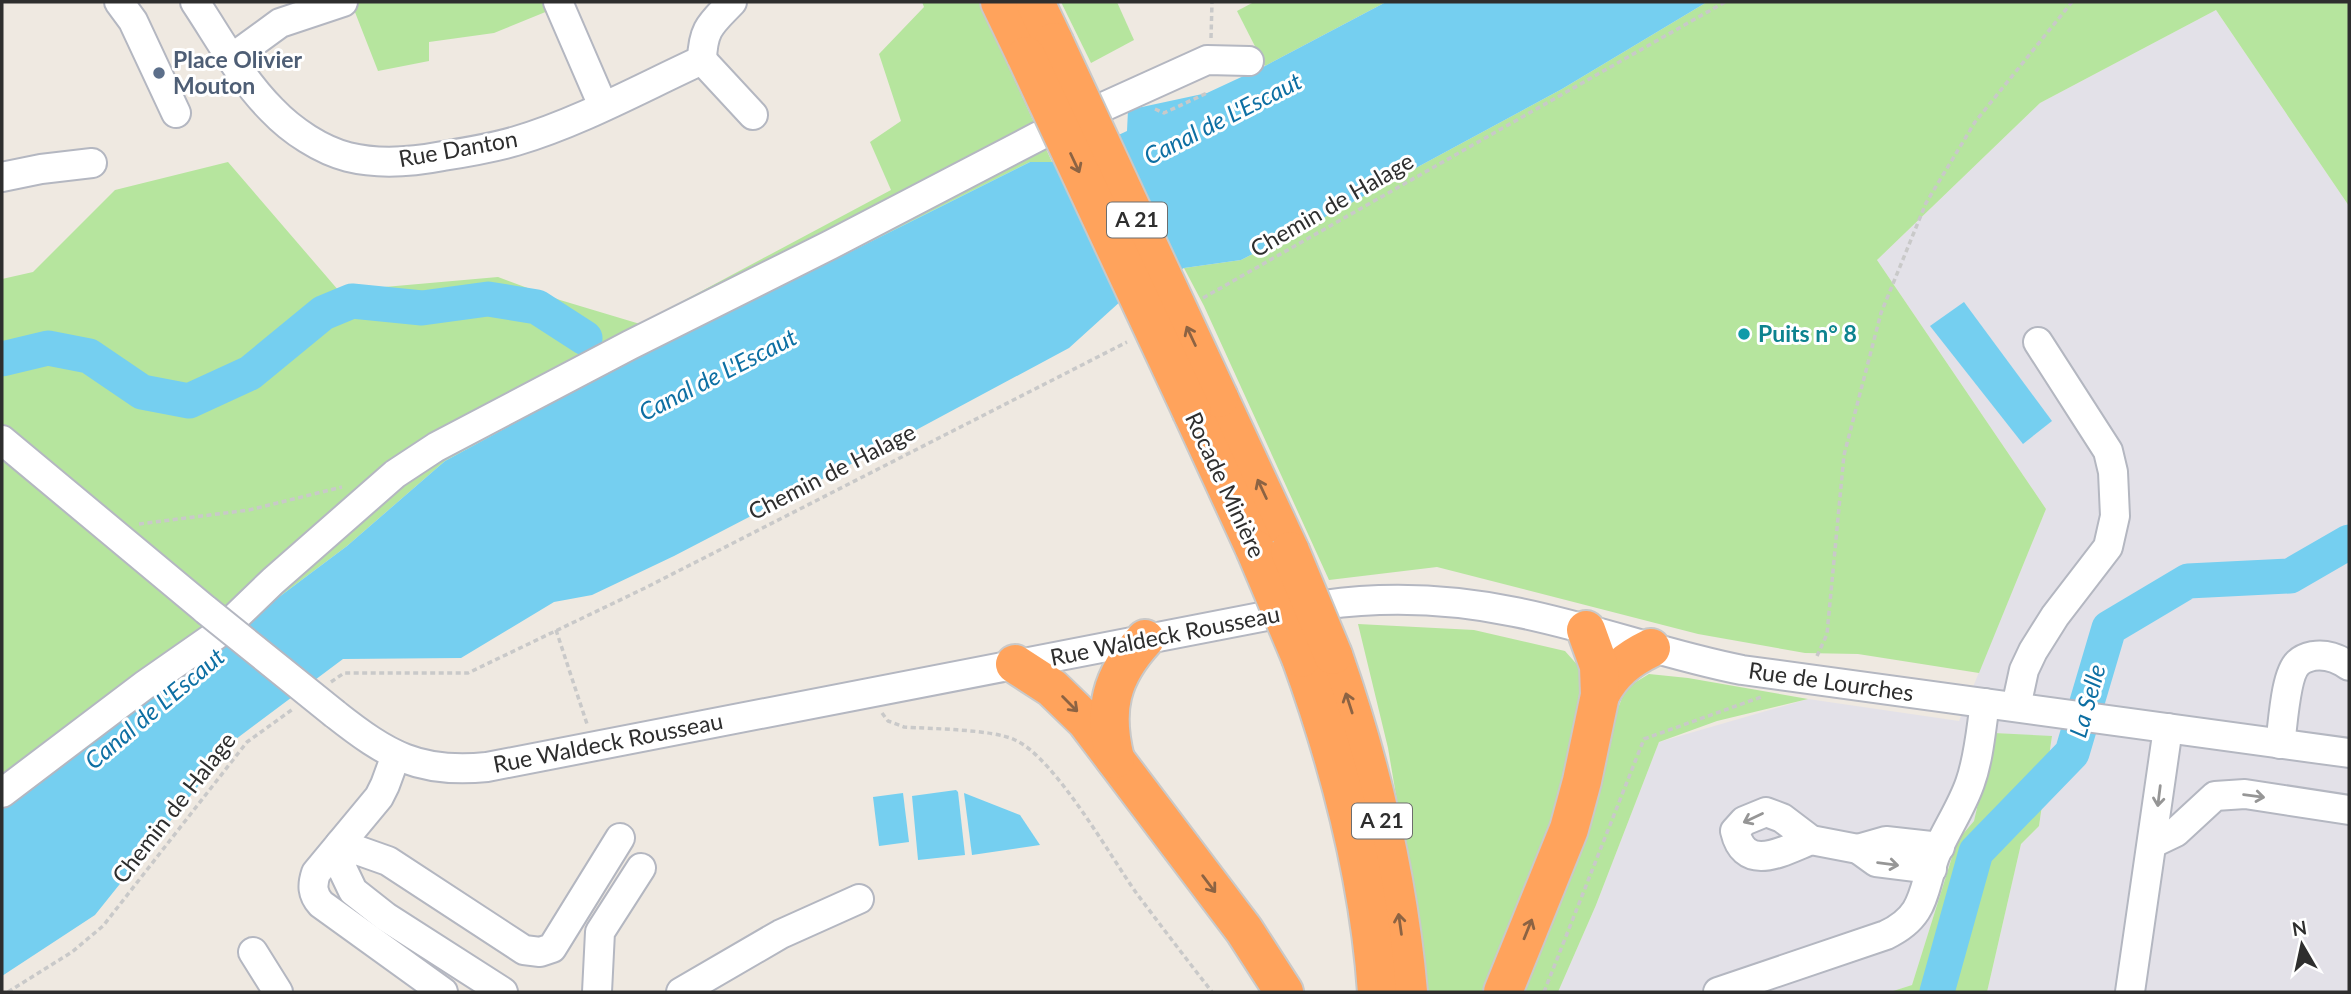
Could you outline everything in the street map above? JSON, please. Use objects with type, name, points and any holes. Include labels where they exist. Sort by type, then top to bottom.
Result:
[{"type":"highway","name":"Rocade Minière","points":[[1000,2],[1040,49],[1273,550],[1317,656],[1358,729],[1382,824],[1398,907],[1408,992]]},
{"type":"highway","name":"Rocade Minière","points":[[1035,2],[1040,49]]},
{"type":"highway","points":[[1503,992],[1571,821],[1582,780],[1600,695],[1599,666],[1586,630]]},
{"type":"highway","points":[[1116,763],[1110,732],[1112,694],[1125,663],[1145,639]]},
{"type":"highway","points":[[1600,695],[1614,673],[1633,657],[1651,648]]},
{"type":"highway","name":"Rocade Minière","points":[[1317,656],[1328,735],[1352,824],[1369,914],[1377,992]]},
{"type":"highway","points":[[1015,664],[1052,688],[1086,720],[1244,930],[1284,992]]},
{"type":"street","points":[[119,2],[133,21],[176,113]]},
{"type":"street","name":"Rue Danton","points":[[195,2],[262,100],[281,119],[322,146],[362,160],[410,161],[486,149],[537,133],[603,106],[702,60]]},
{"type":"street","points":[[232,58],[280,23],[343,2]]},
{"type":"street","points":[[558,2],[603,106]]},
{"type":"street","points":[[732,2],[706,32],[702,60],[753,115]]},
{"type":"street","points":[[2,793],[219,633],[273,581],[395,474],[422,456],[630,345],[1039,136],[1207,60],[1249,61]]},
{"type":"street","points":[[2,177],[92,163]]},
{"type":"street","points":[[2016,708],[2024,670],[2033,651],[2055,616],[2108,547],[2115,516],[2113,472],[2108,451],[2038,342]]},
{"type":"street","name":"Rue Waldeck Rousseau","points":[[2,440],[206,610],[369,740],[396,755],[440,768],[471,769],[1317,607]]},
{"type":"street","name":"Rue de Lourches","points":[[1317,607],[1376,600],[1455,603],[1515,612],[1723,666],[2349,753]]},
{"type":"street","points":[[2280,744],[2290,679],[2298,663],[2306,658],[2327,656],[2337,658],[2349,666]]},
{"type":"street","points":[[1718,992],[1898,930],[1914,916],[1936,858],[1971,781],[1985,703]]},
{"type":"street","points":[[2130,992],[2168,728]]},
{"type":"street","points":[[396,755],[379,797],[316,873],[313,886],[316,899],[443,992]]},
{"type":"street","points":[[2153,843],[2176,832],[2215,796],[2245,794],[2349,810]]},
{"type":"street","points":[[340,844],[388,861],[524,950],[540,952],[552,948],[620,838]]},
{"type":"street","points":[[1811,840],[1858,849],[1886,841],[1936,858]]},
{"type":"street","points":[[340,844],[342,867],[354,891],[386,917],[503,992]]},
{"type":"street","points":[[597,992],[600,932],[641,868]]},
{"type":"street","points":[[681,992],[781,934],[859,899]]},
{"type":"street","points":[[253,953],[278,992]]},
{"type":"path","points":[[1207,60],[1211,43],[1212,2]]},
{"type":"path","name":"Chemin de Halage","points":[[1199,300],[1725,2]]},
{"type":"path","points":[[1544,992],[1644,738],[1806,679],[1827,634],[1844,455],[1881,313],[1926,203],[1975,122],[2072,2]]},
{"type":"path","points":[[1145,106],[1164,113],[1207,93]]},
{"type":"path","name":"Chemin de Halage","points":[[322,688],[344,673],[468,673],[645,588],[1128,341]]},
{"type":"path","points":[[107,528],[248,510],[342,487]]},
{"type":"path","points":[[556,629],[594,746]]},
{"type":"path","points":[[875,691],[883,716],[894,724],[997,734],[1016,740],[1035,753],[1071,798],[1136,893],[1212,992]]},
{"type":"path","name":"Chemin de Halage","points":[[8,992],[72,952],[103,926],[247,742],[301,703]]},
{"type":"shaded area","points":[[2216,10],[2349,206],[2349,992],[1987,992],[2021,844],[2039,826],[2052,737],[1995,733],[1974,821],[1957,841],[1912,985],[1890,992],[1558,992],[1596,905],[1659,742],[1808,699],[1959,721],[2046,509],[1877,260],[2040,103]]},
{"type":"green space","points":[[351,2],[570,2],[494,33],[429,42],[429,61],[378,71]]},
{"type":"green space","points":[[922,2],[979,2],[1052,162],[1030,162],[600,377],[445,461],[347,546],[2,805],[2,279],[33,272],[115,190],[228,162],[339,291],[498,277],[560,300],[640,324],[891,190],[870,142],[901,121],[879,54],[924,7]]},
{"type":"green space","points":[[1061,2],[1117,2],[1134,40],[1091,63]]},
{"type":"green space","points":[[1254,2],[1386,2],[1265,66],[1237,11]]},
{"type":"green space","points":[[1707,2],[2349,2],[2349,206],[2216,10],[2040,103],[1877,260],[2046,509],[1979,673],[1858,654],[1805,653],[1698,634],[1437,567],[1329,580],[1204,306],[1184,268],[1241,260],[1562,89]]},
{"type":"green space","points":[[1358,624],[1474,630],[1565,651],[1581,669],[1577,719],[1556,815],[1484,992],[1427,992],[1425,965],[1388,748]]},
{"type":"green space","points":[[1649,674],[1688,678],[1808,699],[1717,721],[1659,742],[1596,905],[1558,992],[1522,992],[1602,748],[1626,688]]},
{"type":"green space","points":[[1994,733],[2052,736],[2039,826],[2021,844],[1987,992],[1890,992],[1912,985],[1957,841],[1974,821]]},
{"type":"water","name":"Canal de L'Escaut","points":[[1386,2],[1707,2],[1562,89],[1241,260],[1184,268],[1122,300],[1069,348],[674,556],[592,595],[554,602],[461,658],[343,659],[236,739],[95,915],[2,976],[2,805],[347,546],[445,461],[600,377],[1030,162],[1061,162],[1127,131],[1128,110],[1207,93],[1265,66]]},
{"type":"water","points":[[1964,302],[2052,421],[2023,444],[1930,326]]},
{"type":"water","points":[[956,790],[965,855],[918,860],[912,796]]},
{"type":"water","points":[[903,793],[909,842],[879,846],[873,797]]},
{"type":"water","points":[[964,793],[1020,815],[1040,845],[972,855]]},
{"type":"waterway","points":[[2,359],[48,348],[89,356],[142,392],[189,401],[250,373],[323,313],[352,301],[422,308],[488,299],[537,307],[585,338]]},
{"type":"waterway","name":"La Selle","points":[[1937,992],[1976,852],[2072,753],[2109,628],[2188,581],[2290,576],[2349,542]]},
{"type":"place","name":"Place Olivier Mouton","points":[[159,73]]},
{"type":"place","name":"Puits n° 8","points":[[1744,334]]}]
